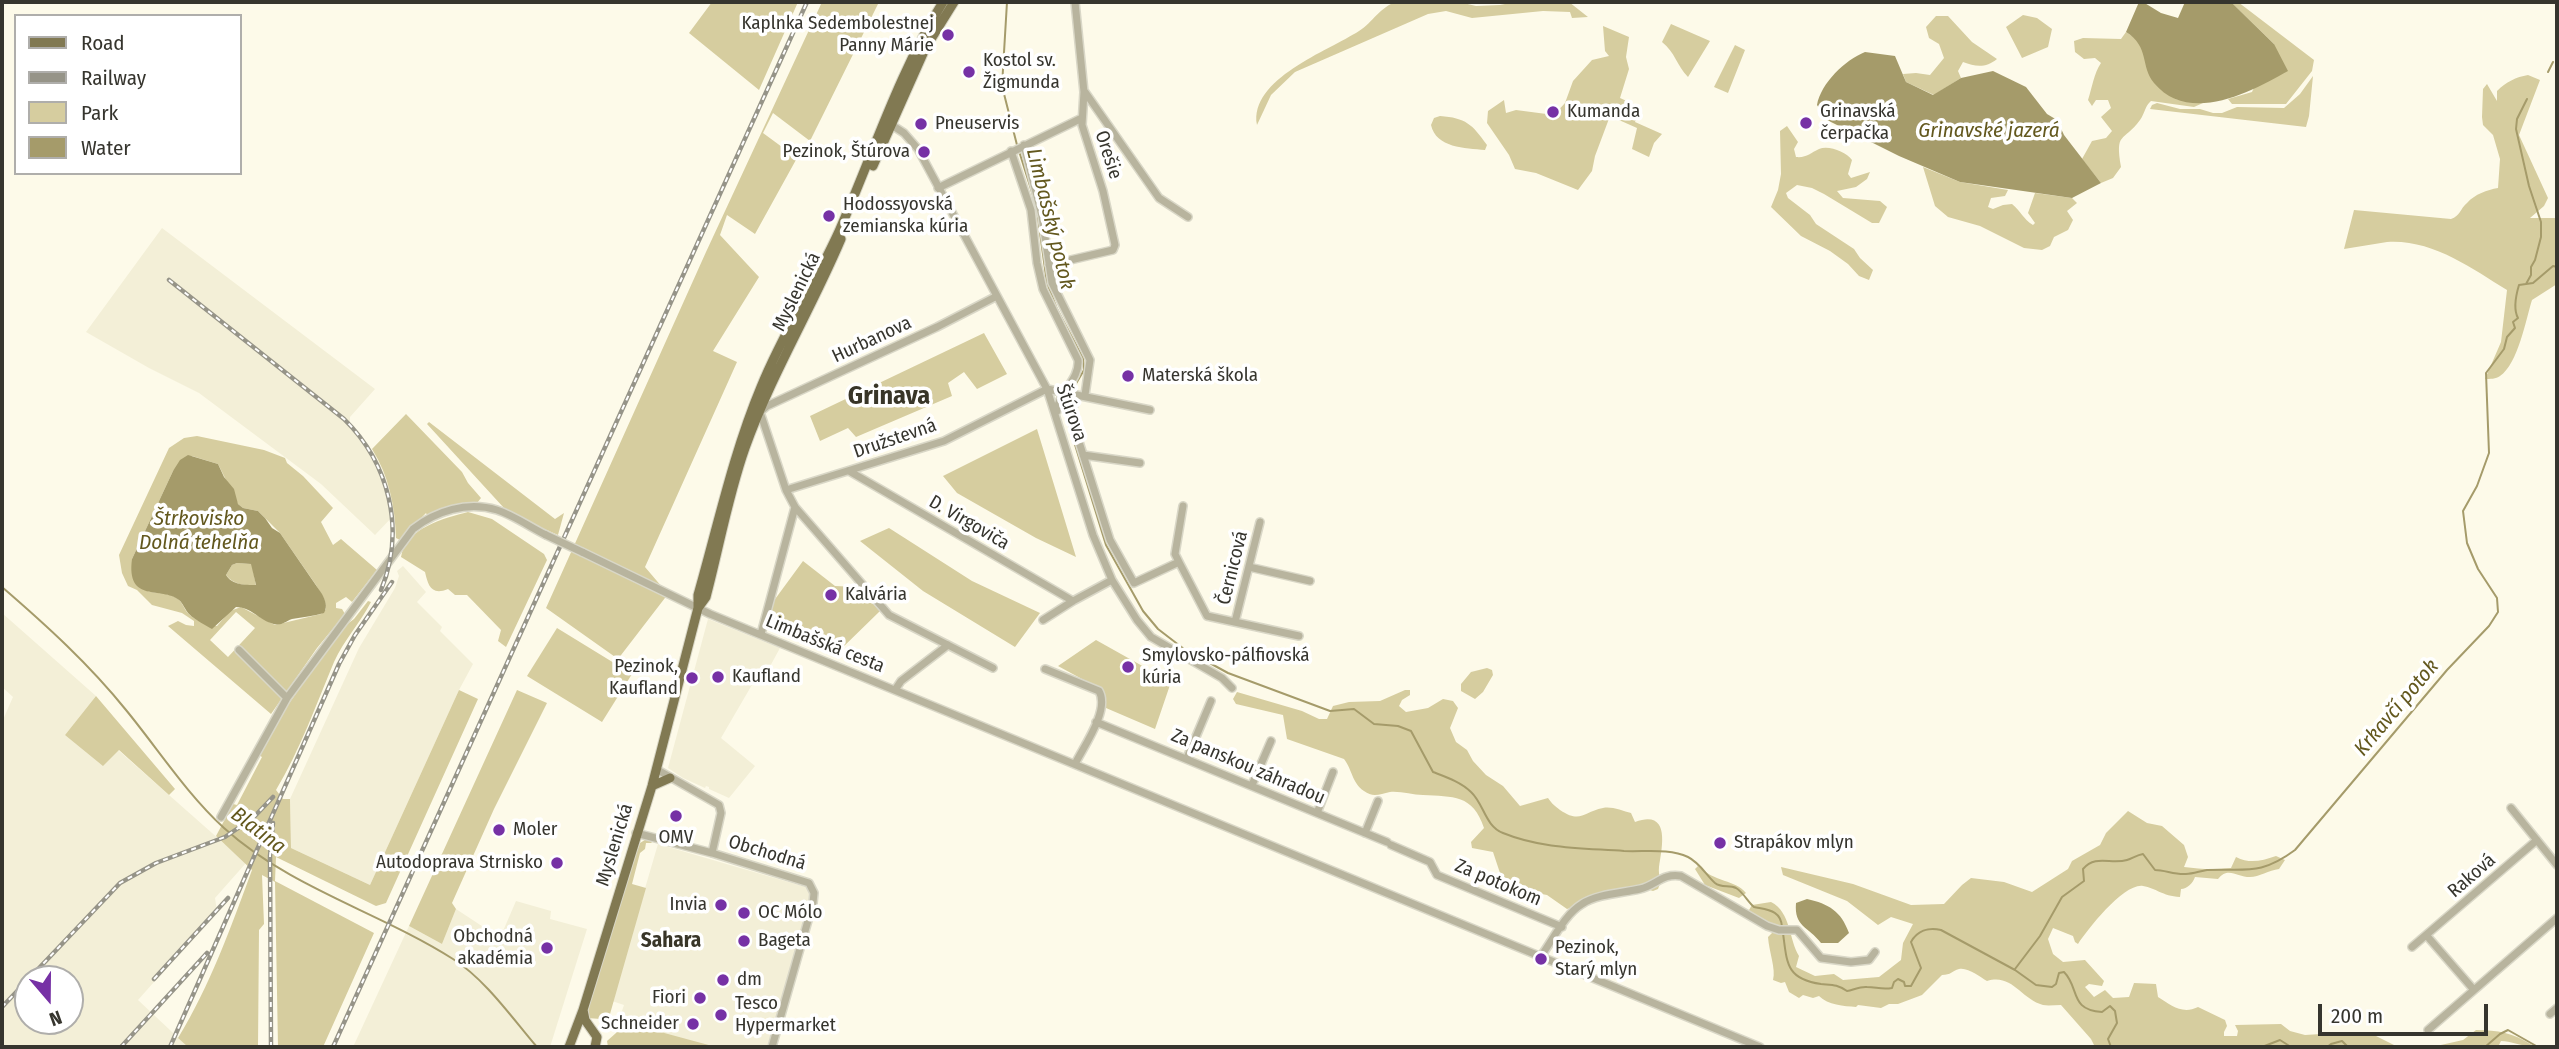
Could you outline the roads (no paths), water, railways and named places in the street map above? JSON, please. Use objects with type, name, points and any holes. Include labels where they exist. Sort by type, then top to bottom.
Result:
[{"type":"main road","name":"Myslenická","points":[[698,608],[706,597],[742,456],[778,369],[823,281],[889,122],[908,68],[943,2]]},
{"type":"main road","name":"Myslenická","points":[[572,1041],[652,786],[729,474],[758,394],[926,47],[954,2]]},
{"type":"main road","points":[[652,786],[668,776],[658,764]]},
{"type":"main road","points":[[583,1010],[585,1020],[597,1037],[596,1046]]},
{"type":"main road","points":[[572,1041],[584,1027],[591,1029]]},
{"type":"street","name":"Orešie","points":[[1049,265],[1115,248],[1111,220],[1086,140],[1082,118],[1084,92],[1075,2]]},
{"type":"street","points":[[1084,92],[1159,198],[1188,217]]},
{"type":"street","points":[[938,188],[1082,118]]},
{"type":"street","name":"Štúrova","points":[[889,122],[912,141],[1048,388],[1093,535],[1112,580],[1151,637],[1222,678],[1232,688]]},
{"type":"street","points":[[1018,148],[1042,216],[1049,265],[1058,299],[1090,360],[1072,416],[1110,540],[1133,583],[1179,562]]},
{"type":"street","points":[[1018,148],[1031,209],[1043,289],[1078,360],[1077,373],[1057,401],[1056,416]]},
{"type":"street","name":"Hurbanova","points":[[760,412],[767,406],[997,296]]},
{"type":"street","points":[[1048,388],[1150,410]]},
{"type":"street","name":"Družstevná","points":[[786,490],[944,440],[1048,388]]},
{"type":"street","points":[[760,412],[786,490],[795,507],[889,615],[992,668]]},
{"type":"street","points":[[1083,455],[1140,463]]},
{"type":"street","name":"D. Virgoviča","points":[[849,471],[1073,601]]},
{"type":"street","points":[[1183,506],[1175,554],[1207,616],[1299,636]]},
{"type":"street","name":"Limbašská cesta","points":[[221,817],[287,698],[398,547],[422,522],[455,508],[480,507],[497,510],[698,608],[1760,1047]]},
{"type":"street","points":[[761,634],[795,507]]},
{"type":"street","name":"Černicová","points":[[1235,622],[1261,522]]},
{"type":"street","points":[[1249,567],[1310,581]]},
{"type":"street","points":[[1043,620],[1112,580]]},
{"type":"street","points":[[895,690],[901,681],[948,645]]},
{"type":"street","points":[[239,650],[287,698]]},
{"type":"street","points":[[1045,669],[1099,691],[1102,695],[1102,710],[1075,764]]},
{"type":"street","points":[[1187,758],[1211,701]]},
{"type":"street","name":"Za panskou záhradou","points":[[1096,722],[1389,844]]},
{"type":"street","points":[[1252,785],[1271,741]]},
{"type":"street","points":[[1317,813],[1334,772]]},
{"type":"street","name":"Obchodná","points":[[668,776],[719,804],[721,813],[712,853]]},
{"type":"street","points":[[1365,833],[1378,801]]},
{"type":"street","points":[[2511,808],[2557,865]]},
{"type":"street","name":"Obchodná","points":[[636,832],[805,880],[814,893],[772,1047]]},
{"type":"street","name":"Raková","points":[[2412,947],[2537,840]]},
{"type":"street","name":"Za potokom","points":[[1389,844],[1430,862],[1437,875],[1562,927]]},
{"type":"street","points":[[1541,956],[1572,912],[1583,903],[1642,889],[1665,876],[1673,875],[1681,876],[1745,914],[1782,929],[1797,930],[1821,958],[1860,962],[1870,960],[1875,952]]},
{"type":"street","points":[[2428,1030],[2557,918]]},
{"type":"street","points":[[2427,936],[2474,989]]},
{"type":"street","points":[[2550,1014],[2557,1007]]},
{"type":"water","points":[[2139,2],[2178,18],[2185,2],[2231,2],[2274,44],[2288,71],[2256,88],[2220,101],[2184,102],[2168,95],[2150,77],[2139,44],[2126,32]]},
{"type":"water","name":"Grinavské jazerá","points":[[1865,52],[1895,56],[1906,82],[1933,95],[1961,78],[1993,71],[2026,87],[2047,114],[2057,120],[2064,135],[2101,183],[2072,198],[1960,182],[1899,156],[1827,120],[1817,105],[1823,89],[1842,66]]},
{"type":"water","name":"Štrkovisko Dolná tehelňa","points":[[188,455],[218,464],[234,489],[238,504],[243,508],[258,511],[272,528],[280,533],[322,594],[326,605],[324,613],[277,624],[236,607],[212,629],[191,616],[179,600],[147,591],[134,582],[132,559],[180,460]],"holes":[[[251,564],[256,585],[235,583],[226,575],[232,565]]]},
{"type":"water","points":[[1807,899],[1822,903],[1838,914],[1849,933],[1838,943],[1821,943],[1797,917],[1796,903]]},
{"type":"waterway","name":"Limbašský potok","points":[[1007,2],[1002,86],[1017,145]]},
{"type":"waterway","points":[[2548,72],[2553,62]]},
{"type":"waterway","points":[[2526,284],[2541,237],[2541,222],[2529,186],[2516,129],[2517,119],[2527,99]]},
{"type":"waterway","name":"Limbašský potok","points":[[1019,151],[1036,205]]},
{"type":"waterway","name":"Limbašský potok","points":[[1037,211],[1047,283],[1057,309],[1083,358],[1084,370],[1071,392]]},
{"type":"waterway","name":"Krkavčí potok","points":[[2015,969],[2040,936],[2062,897],[2084,881],[2083,869],[2093,862],[2121,861],[2143,854],[2155,870],[2189,874],[2207,870],[2262,867],[2295,850],[2447,670],[2489,626],[2498,612],[2497,598],[2478,569],[2467,543],[2463,511],[2477,486],[2489,453],[2486,373],[2504,349],[2507,337],[2515,328],[2513,322],[2518,318],[2515,306],[2519,285],[2533,283],[2553,266],[2557,267]]},
{"type":"waterway","name":"Limbašský potok","points":[[1069,397],[1066,406],[1068,422],[1106,545],[1143,611],[1158,629],[1184,649],[1228,673],[1330,711],[1354,709],[1374,724],[1398,726],[1411,731],[1433,772],[1467,788],[1488,820],[1503,833],[1563,847],[1681,854],[1696,862],[1717,885],[1736,888],[1754,907],[1776,914],[1782,927]]},
{"type":"waterway","name":"Blatina","points":[[2,587],[51,630],[97,677],[185,786],[224,828],[277,867],[453,959],[487,988],[537,1047]]},
{"type":"waterway","name":"Limbašský potok","points":[[1783,933],[1790,968],[1795,974],[1809,982],[1837,986],[1847,991],[1865,987],[1892,988],[1898,979],[1904,982],[1905,986],[1911,986],[1921,968],[1911,942],[1923,931],[1932,929],[1941,930],[2015,970],[2036,985],[2052,987],[2056,984],[2059,973],[2064,972],[2084,1007],[2102,1012],[2110,1006],[2115,1011],[2117,1023],[2108,1039],[2111,1047]]},
{"type":"waterway","name":"Limbašský potok","points":[[2485,1047],[2508,1030],[2538,1047]]},
{"type":"waterway","name":"Limbašský potok","points":[[2262,1047],[2280,1040],[2291,1047],[2309,1047]]},
{"type":"waterway","name":"Limbašský potok","points":[[2327,1047],[2342,1041],[2348,1047]]},
{"type":"railway","points":[[333,1047],[807,2]]},
{"type":"railway","points":[[169,280],[344,419],[360,437],[382,477],[389,498],[392,544],[381,590]]},
{"type":"railway","points":[[170,1047],[339,664],[355,635],[392,582]]},
{"type":"railway","points":[[2,1007],[120,883],[156,863],[225,837],[253,818],[273,797]]},
{"type":"railway","points":[[271,1047],[270,856],[273,823]]},
{"type":"railway","points":[[154,979],[228,898]]},
{"type":"railway","points":[[121,1047],[207,953]]},
{"type":"place","name":"Kaplnka Sedembolestnej Panny Márie","points":[[948,35]]},
{"type":"place","name":"Kostol sv. Žigmunda","points":[[969,72]]},
{"type":"place","name":"Kumanda","points":[[1553,112]]},
{"type":"place","name":"Grinavská čerpačka","points":[[1806,123]]},
{"type":"place","name":"Pneuservis","points":[[921,124]]},
{"type":"place","name":"Pezinok, Štúrova","points":[[924,152]]},
{"type":"place","name":"Hodossyovská zemianska kúria","points":[[829,216]]},
{"type":"place","name":"Materská škola","points":[[1128,376]]},
{"type":"place","name":"Kalvária","points":[[831,595]]},
{"type":"place","name":"Smylovsko-pálfiovská kúria","points":[[1128,667]]},
{"type":"place","name":"Kaufland","points":[[718,677]]},
{"type":"place","name":"Pezinok, Kaufland","points":[[692,678]]},
{"type":"place","name":"OMV","points":[[676,816]]},
{"type":"place","name":"Moler","points":[[499,830]]},
{"type":"place","name":"Strapákov mlyn","points":[[1720,843]]},
{"type":"place","name":"Autodoprava Strnisko","points":[[557,863]]},
{"type":"place","name":"Invia","points":[[721,905]]},
{"type":"place","name":"OC Mólo","points":[[744,913]]},
{"type":"place","name":"Bageta","points":[[744,941]]},
{"type":"place","name":"Obchodná akadémia","points":[[547,948]]},
{"type":"place","name":"Pezinok, Starý mlyn","points":[[1541,959]]},
{"type":"place","name":"dm","points":[[723,980]]},
{"type":"place","name":"Fiori","points":[[700,998]]},
{"type":"place","name":"Tesco Hypermarket","points":[[721,1015]]},
{"type":"place","name":"Schneider","points":[[693,1024]]},
{"type":"district","name":"Grinava","points":[[889,397]]},
{"type":"district","name":"Sahara","points":[[671,941]]}]
